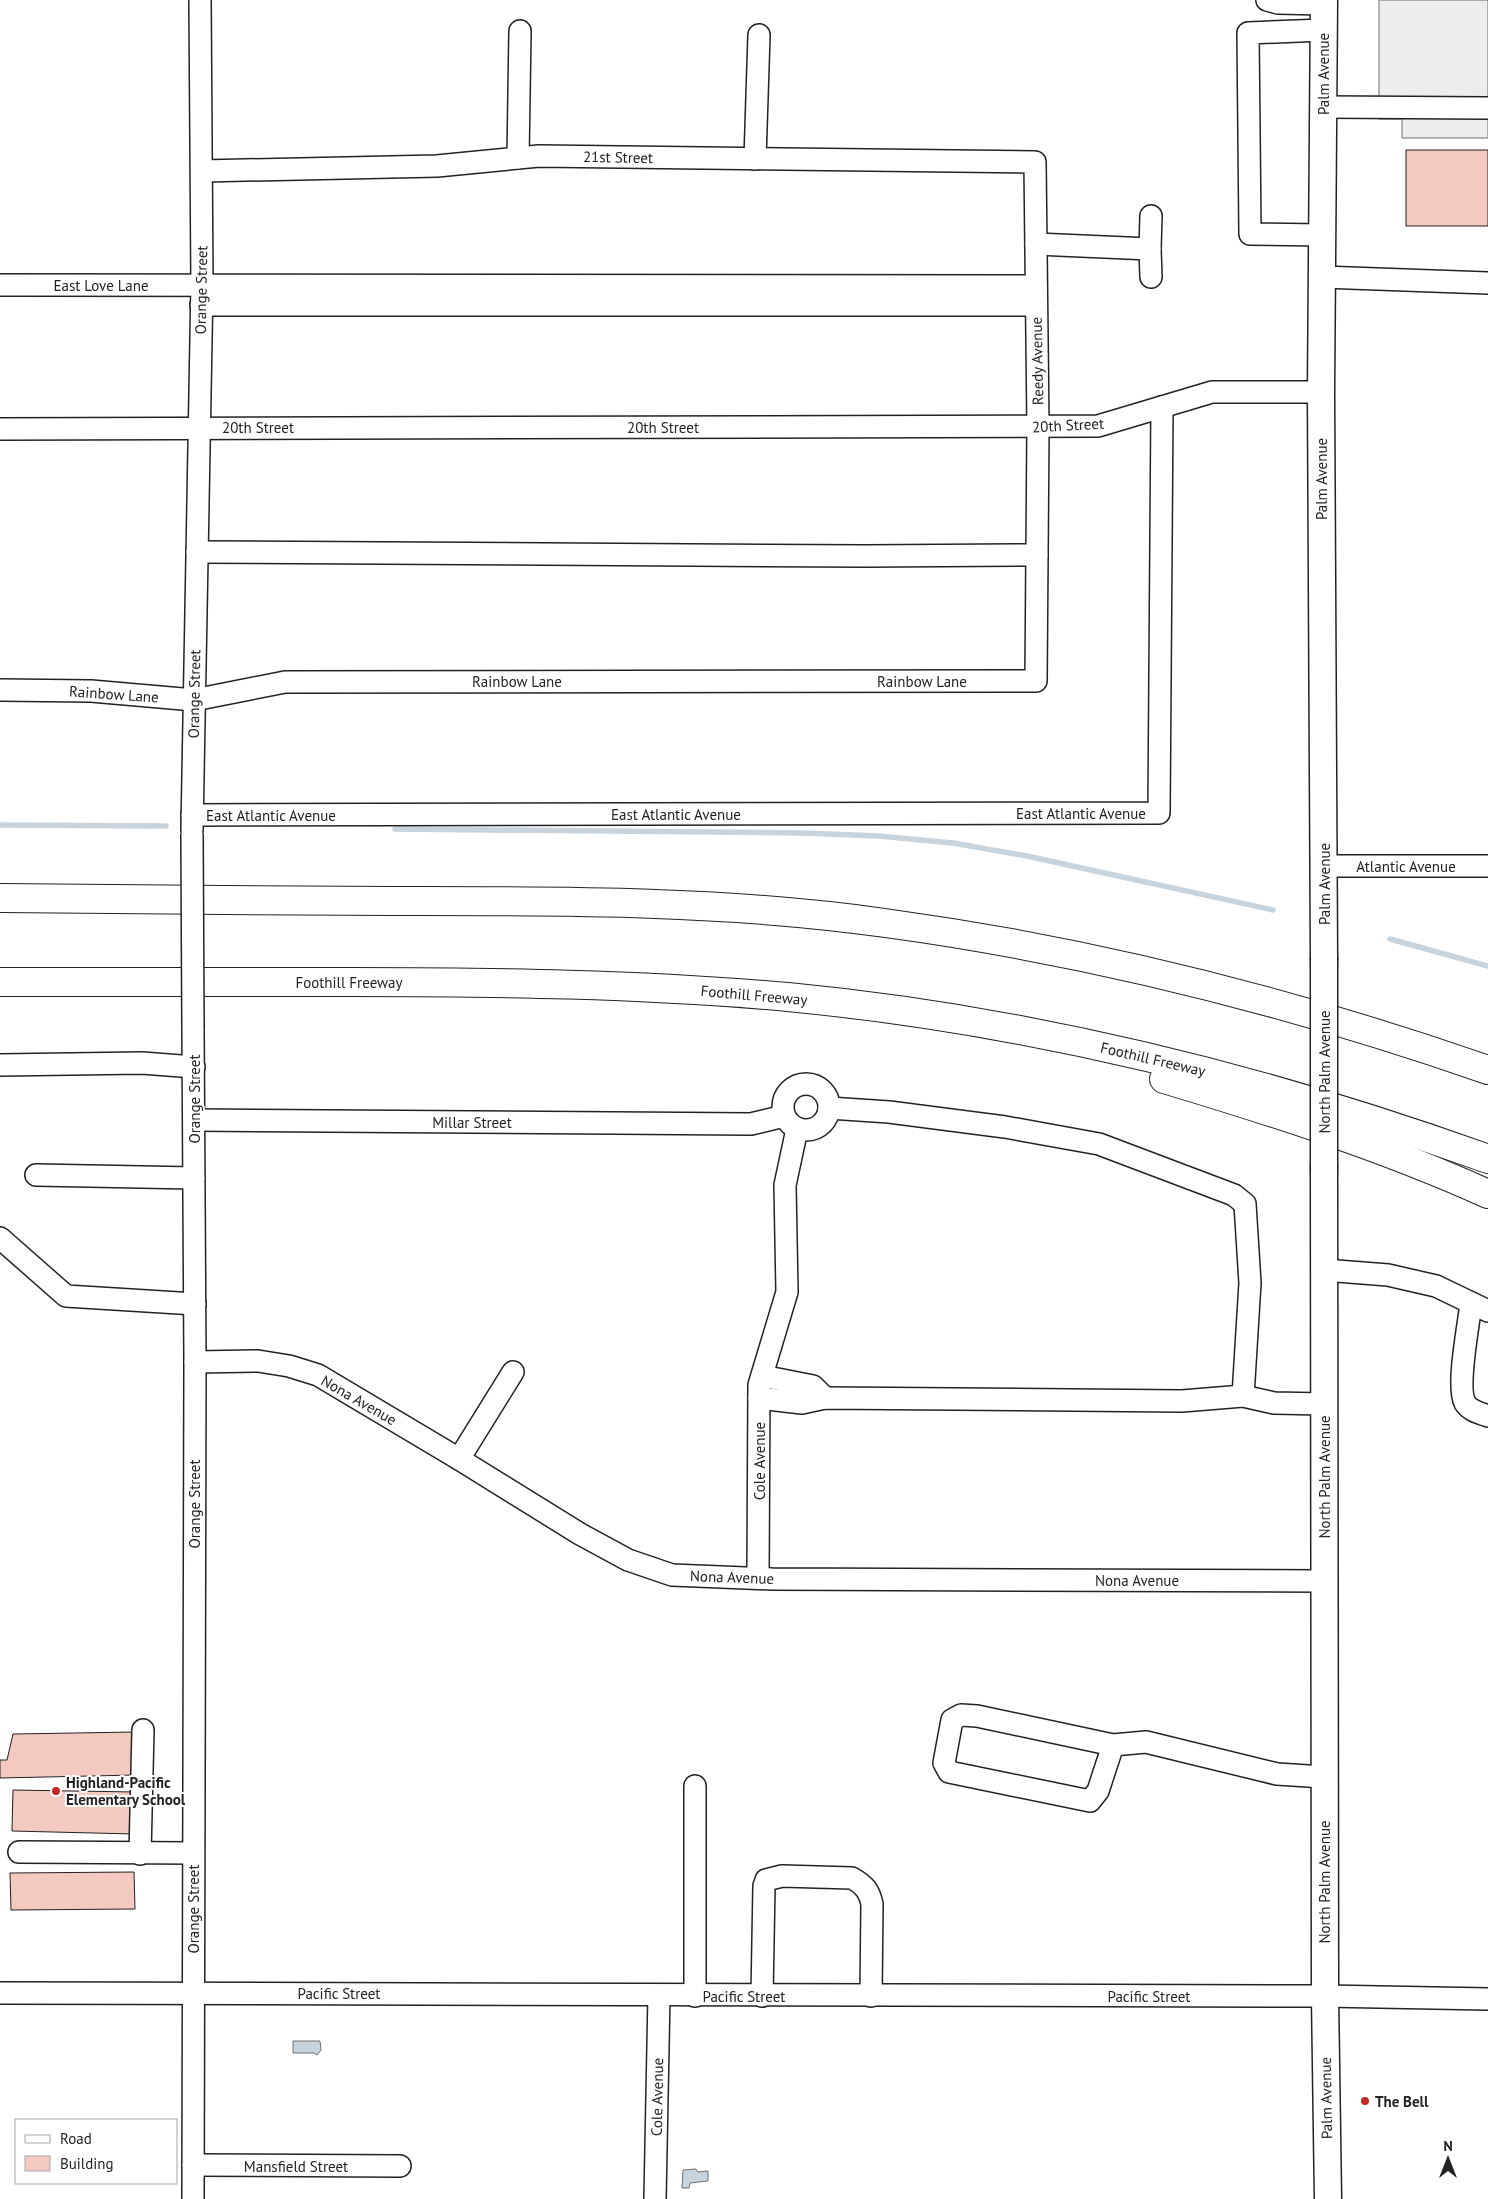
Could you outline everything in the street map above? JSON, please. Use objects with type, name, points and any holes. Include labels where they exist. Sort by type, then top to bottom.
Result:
[{"type":"highway","points":[[0,898],[660,902],[884,922],[1111,962],[1269,1000],[1420,1046],[1488,1070]]},
{"type":"highway","name":"Foothill Freeway","points":[[0,982],[578,984],[683,989],[771,996],[894,1010],[1077,1042],[1212,1073],[1404,1129],[1488,1160]]},
{"type":"highway","points":[[894,1010],[1136,1071],[1285,1115],[1488,1194]]},
{"type":"main road","name":"Palm Avenue","points":[[1324,2],[1321,392],[1324,958]]},
{"type":"main road","name":"North Palm Avenue","points":[[1324,958],[1324,1996]]},
{"type":"main road","name":"Palm Avenue","points":[[1324,1996],[1328,2199]]},
{"type":"street","name":"Orange Street","points":[[192,2199],[196,1362],[192,824],[202,284],[200,0]]},
{"type":"street","points":[[1267,0],[1278,3],[1324,2]]},
{"type":"street","points":[[1322,235],[1250,234],[1248,33],[1324,30]]},
{"type":"street","points":[[518,158],[520,31]]},
{"type":"street","points":[[754,158],[760,35]]},
{"type":"street","points":[[1323,107],[1488,108]]},
{"type":"street","name":"21st Street","points":[[202,171],[437,166],[539,156],[1035,162]]},
{"type":"street","name":"Reedy Avenue","points":[[1035,162],[1038,427],[1036,681]]},
{"type":"street","points":[[1151,216],[1151,277]]},
{"type":"street","points":[[1036,244],[1150,249]]},
{"type":"street","points":[[1322,277],[1488,283]]},
{"type":"street","name":"East Love Lane","points":[[0,285],[202,284],[1036,296]]},
{"type":"street","points":[[201,305],[1036,296]]},
{"type":"street","name":"20th Street","points":[[0,429],[1098,426],[1212,392],[1321,392]]},
{"type":"street","name":"East Atlantic Avenue","points":[[192,824],[1159,813],[1162,407]]},
{"type":"street","points":[[197,552],[856,556],[1037,555]]},
{"type":"street","name":"Rainbow Lane","points":[[0,690],[91,690],[194,700],[285,682],[1036,681]]},
{"type":"street","name":"Atlantic Avenue","points":[[1324,866],[1488,866]]},
{"type":"street","points":[[0,1065],[142,1063],[194,1067]]},
{"type":"street","points":[[806,1084],[820,1088],[825,1094],[829,1108],[828,1116],[818,1127],[812,1130],[790,1122],[783,1101],[786,1094],[792,1089],[806,1084]]},
{"type":"street","points":[[829,1108],[889,1112],[1005,1127],[1099,1144],[1234,1195],[1245,1204],[1250,1283],[1242,1396]]},
{"type":"street","name":"Millar Street","points":[[194,1120],[751,1124],[790,1122]]},
{"type":"street","name":"Cole Avenue","points":[[758,1577],[760,1398],[762,1376],[787,1292],[785,1185],[790,1122]]},
{"type":"street","points":[[36,1175],[194,1178]]},
{"type":"street","points":[[0,1238],[66,1296],[195,1304]]},
{"type":"street","points":[[1324,1270],[1388,1274],[1436,1286],[1480,1307],[1463,1373],[1463,1397],[1466,1404],[1473,1410],[1488,1416]]},
{"type":"street","name":"Nona Avenue","points":[[196,1362],[258,1361],[289,1366],[318,1375],[580,1534],[628,1560],[672,1575],[710,1578],[1324,1581]]},
{"type":"street","points":[[459,1459],[513,1372]]},
{"type":"street","points":[[762,1376],[813,1386],[825,1398]]},
{"type":"street","points":[[760,1398],[802,1403],[825,1398],[1182,1401],[1242,1396],[1274,1403],[1324,1404]]},
{"type":"street","points":[[1113,1745],[1098,1791],[1090,1801],[949,1772],[944,1763],[952,1720],[961,1715],[977,1716],[1113,1745],[1146,1742],[1277,1774],[1324,1777]]},
{"type":"street","points":[[140,1854],[143,1730]]},
{"type":"street","points":[[695,1786],[695,1996]]},
{"type":"street","points":[[19,1852],[193,1853]]},
{"type":"street","points":[[762,1996],[764,1886],[766,1880],[782,1876],[852,1878],[869,1891],[872,1904],[871,1996]]},
{"type":"street","name":"Pacific Street","points":[[0,1993],[1324,1996],[1488,1999]]},
{"type":"street","name":"Cole Avenue","points":[[655,2199],[659,1995]]},
{"type":"street","name":"Mansfield Street","points":[[193,2165],[400,2166]]},
{"type":"shaded area","points":[[1379,0],[1488,0],[1488,138],[1402,138],[1402,119],[1379,119]]},
{"type":"shaded area","points":[[293,2041],[320,2041],[321,2050],[317,2055],[314,2053],[293,2053]]},
{"type":"shaded area","points":[[696,2169],[698,2172],[708,2171],[708,2181],[690,2183],[689,2188],[682,2188],[683,2170]]},
{"type":"building","points":[[1406,150],[1488,150],[1488,226],[1406,226]]},
{"type":"building","points":[[135,1732],[136,1775],[0,1778],[0,1760],[7,1760],[13,1734]]},
{"type":"building","points":[[13,1790],[135,1792],[134,1834],[12,1831]]},
{"type":"building","points":[[134,1872],[135,1909],[11,1910],[10,1873]]},
{"type":"waterway","points":[[0,825],[166,826]]},
{"type":"waterway","points":[[395,829],[803,833],[879,836],[953,843],[1027,856],[1273,910]]},
{"type":"waterway","points":[[1390,939],[1488,966]]},
{"type":"place","name":"Highland-Pacific Elementary School","points":[[56,1791]]},
{"type":"place","name":"The Bell","points":[[1365,2101]]}]
